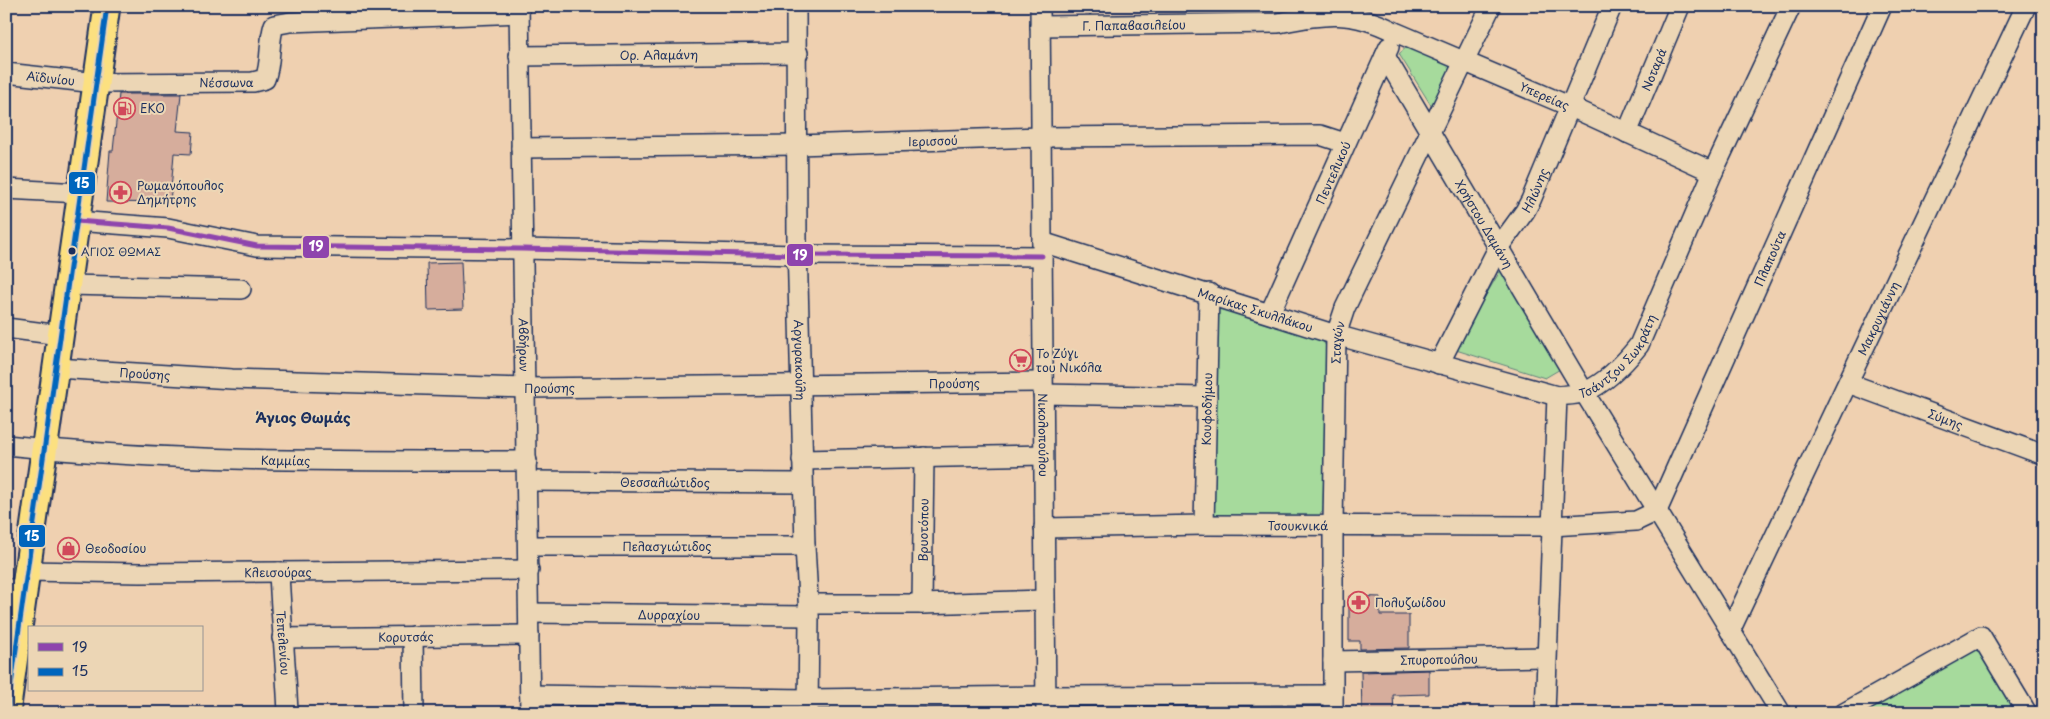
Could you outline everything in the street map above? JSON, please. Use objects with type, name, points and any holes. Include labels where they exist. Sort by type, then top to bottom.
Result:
[{"type":"main road","points":[[7,713],[23,640],[19,583],[44,449],[107,6]]},
{"type":"street","name":"Αργυρακούλη","points":[[796,6],[798,53],[797,256],[802,460],[809,610],[808,706]]},
{"type":"street","name":"Νικολοπούλου","points":[[1040,6],[1042,455],[1046,704]]},
{"type":"street","name":"Σταγών","points":[[1333,704],[1336,334],[1345,308],[1465,62],[1490,6]]},
{"type":"street","name":"Ηλώνης","points":[[1439,364],[1498,248],[1528,205],[1612,6]]},
{"type":"street","name":"Νοταρά","points":[[1627,133],[1680,6]]},
{"type":"street","name":"Τσάντζου Σωκράτη","points":[[1545,713],[1557,396],[1584,392],[1606,379],[1624,364],[1639,345],[1713,172],[1791,6]]},
{"type":"street","name":"Πλαπούτα","points":[[1657,511],[1882,6]]},
{"type":"street","name":"Μακρυγιάννη","points":[[1730,631],[2026,6]]},
{"type":"street","name":"Νέσσωνα","points":[[96,82],[253,82],[265,79],[269,70],[270,37],[274,25],[290,22],[519,9]]},
{"type":"street","name":"Αβδήρων","points":[[519,9],[530,704]]},
{"type":"street","name":"Γ. Παπαβασιλείου","points":[[1040,26],[1278,23],[1341,14],[1379,14]]},
{"type":"street","name":"Υπερείας","points":[[1379,14],[1395,32],[1569,106],[1713,172]]},
{"type":"street","name":"Πεντελικού","points":[[1270,313],[1386,56],[1395,32]]},
{"type":"street","name":"Ορ. Αλαμάνη","points":[[519,56],[798,53]]},
{"type":"street","name":"Χρήστου Δαμάνη","points":[[1386,56],[1584,392],[1781,713]]},
{"type":"street","name":"Αϊδινίου","points":[[6,73],[96,82]]},
{"type":"street","name":"Ιερισσού","points":[[521,148],[798,146],[1041,137],[1320,135],[1346,143]]},
{"type":"street","points":[[6,189],[80,194]]},
{"type":"street","name":"Μαρίκας Σκυλλάκου","points":[[76,221],[168,228],[257,246],[522,249],[797,256],[1042,249],[1210,293],[1336,334],[1557,396]]},
{"type":"street","points":[[68,285],[241,289]]},
{"type":"street","name":"Κουφοδήμου","points":[[1204,525],[1210,293]]},
{"type":"street","points":[[6,328],[60,335]]},
{"type":"street","name":"Προύσης","points":[[56,368],[232,380],[526,388],[800,386],[1042,388],[1207,398]]},
{"type":"street","name":"Σύμης","points":[[1848,383],[2044,455]]},
{"type":"street","name":"Καμμίας","points":[[6,445],[44,449],[257,461],[527,461]]},
{"type":"street","points":[[802,460],[1042,455]]},
{"type":"street","name":"Βρυοτόπου","points":[[922,604],[924,457]]},
{"type":"street","name":"Θεσσαλιώτιδος","points":[[527,481],[803,483]]},
{"type":"street","name":"Τσουκνικά","points":[[1044,528],[1204,525],[1551,526],[1636,521],[1657,511]]},
{"type":"street","name":"Πελασγιώτιδος","points":[[528,546],[805,546]]},
{"type":"street","name":"Κλεισούρας","points":[[19,583],[140,573],[529,570]]},
{"type":"street","name":"Τεπελενίου","points":[[279,572],[288,713]]},
{"type":"street","name":"Δυρραχίου","points":[[529,612],[809,610],[1044,600]]},
{"type":"street","points":[[413,636],[414,713]]},
{"type":"street","name":"Κορυτσάς","points":[[282,638],[529,636]]},
{"type":"street","points":[[1844,713],[1981,636],[2027,713]]},
{"type":"street","name":"Σπυροπούλου","points":[[1333,661],[1546,657]]},
{"type":"street","points":[[530,704],[808,706],[1333,704]]},
{"type":"green space","points":[[1410,44],[1456,66],[1434,110],[1399,54]]},
{"type":"green space","points":[[1502,268],[1562,368],[1545,378],[1456,350],[1456,345]]},
{"type":"green space","points":[[1220,308],[1322,340],[1326,346],[1323,511],[1317,518],[1212,518],[1214,314]]},
{"type":"green space","points":[[1972,648],[1981,648],[2024,713],[1866,713],[1960,652]]},
{"type":"building","points":[[119,94],[181,94],[177,131],[193,132],[191,154],[174,153],[170,203],[106,202],[110,151],[113,151]]},
{"type":"building","points":[[461,262],[463,309],[428,310],[427,263]]},
{"type":"building","points":[[1349,596],[1380,597],[1380,615],[1409,615],[1409,648],[1360,649],[1360,641],[1349,641]]},
{"type":"building","points":[[1429,670],[1429,694],[1393,695],[1394,713],[1362,713],[1361,672]]},
{"type":"transit line","name":"15","points":[[7,713],[107,6]]},
{"type":"transit line","name":"19","points":[[76,221],[168,228],[257,246],[797,255],[1042,256]]},
{"type":"place","name":"EKO","points":[[124,108]]},
{"type":"place","name":"Ρωμανόπουλος Δημήτρης","points":[[121,192]]},
{"type":"place","name":"ΑΓΙΟΣ ΘΩΜΑΣ","points":[[72,251]]},
{"type":"place","name":"Το Ζύγι του Νικόλα","points":[[1020,360]]},
{"type":"place","name":"Θεοδοσίου","points":[[69,548]]},
{"type":"place","name":"Πολυζωίδου","points":[[1359,602]]},
{"type":"district","name":"Άγιος Θωμάς","points":[[303,417]]}]
